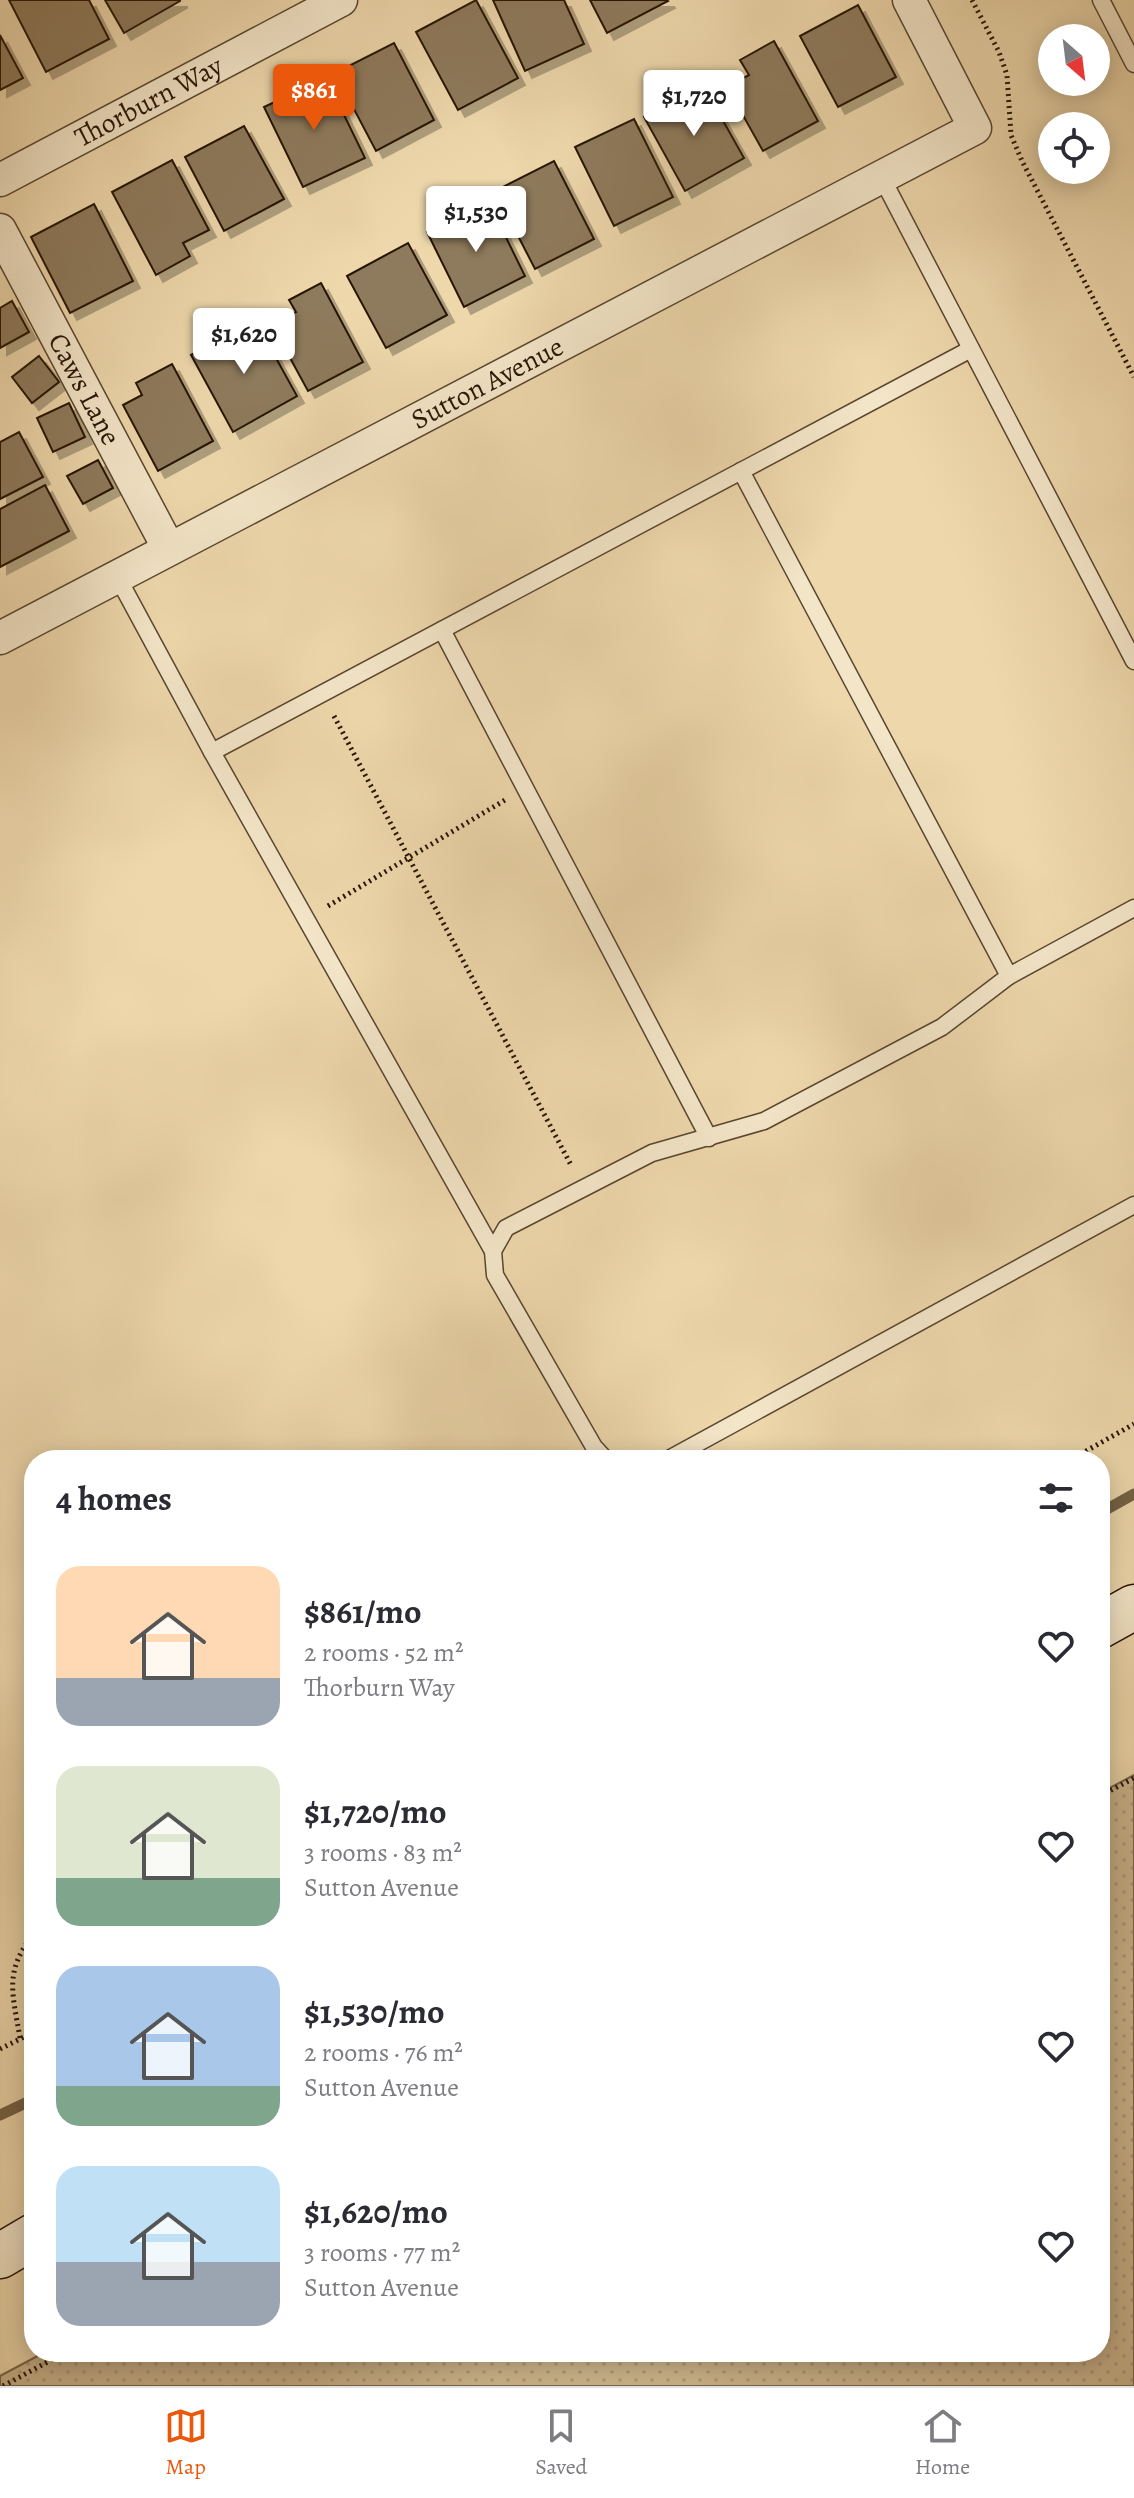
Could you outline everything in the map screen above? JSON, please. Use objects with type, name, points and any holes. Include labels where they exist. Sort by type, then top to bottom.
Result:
[{"type":"main road","points":[[1110,1620],[1134,1607]]},
{"type":"main road","points":[[0,2256],[24,2242]]},
{"type":"street","name":"Thorburn Way","points":[[0,180],[341,0]]},
{"type":"street","name":"Sutton Avenue","points":[[0,638],[975,128],[909,0]]},
{"type":"street","name":"Caws Lane","points":[[0,230],[169,549]]},
{"type":"lane","points":[[1101,0],[1134,64]]},
{"type":"lane","points":[[882,178],[1134,661]]},
{"type":"lane","points":[[212,752],[971,349]]},
{"type":"lane","points":[[741,471],[1009,976]]},
{"type":"lane","points":[[117,576],[212,752],[493,1251],[495,1275],[597,1450]]},
{"type":"lane","points":[[442,630],[709,1138]]},
{"type":"lane","points":[[493,1251],[506,1228],[652,1153],[764,1121],[942,1027],[1009,976],[1134,908]]},
{"type":"lane","points":[[685,1450],[1134,1205]]},
{"type":"path","points":[[972,0],[999,52],[1007,75],[1011,135],[1022,161],[1134,377]]},
{"type":"path","points":[[330,708],[583,1188]]},
{"type":"path","points":[[306,918],[525,787]]},
{"type":"path","points":[[1088,1450],[1134,1424]]},
{"type":"path","points":[[1110,1791],[1134,1778]]},
{"type":"path","points":[[20,2038],[11,1985],[15,1961],[24,1948]]},
{"type":"path","points":[[0,2049],[24,2036]]},
{"type":"path","points":[[3,2386],[47,2362]]},
{"type":"shaded area","points":[[1134,1775],[1134,2386],[0,2386],[0,2376],[26,2362],[1110,2362],[1110,1788]]},
{"type":"building","points":[[9,0],[89,0],[109,39],[46,72]]},
{"type":"building","points":[[105,0],[180,0],[180,1],[124,33]]},
{"type":"building","points":[[476,0],[518,78],[458,110],[416,32]]},
{"type":"building","points":[[493,0],[564,0],[584,44],[525,71]]},
{"type":"building","points":[[590,0],[667,0],[668,1],[607,33]]},
{"type":"building","points":[[858,5],[896,77],[838,107],[800,36]]},
{"type":"building","points":[[0,35],[23,78],[0,90]]},
{"type":"building","points":[[774,41],[818,121],[763,151],[727,87],[749,75],[740,60]]},
{"type":"building","points":[[394,43],[434,120],[376,151],[335,73]]},
{"type":"building","points":[[326,78],[365,158],[303,187],[264,107]]},
{"type":"building","points":[[703,85],[744,158],[685,191],[644,117]]},
{"type":"building","points":[[634,119],[673,197],[614,226],[575,147]]},
{"type":"building","points":[[244,126],[284,199],[224,231],[185,157]]},
{"type":"building","points":[[172,160],[209,230],[183,243],[190,256],[156,275],[112,192]]},
{"type":"building","points":[[554,161],[594,239],[535,269],[495,191]]},
{"type":"building","points":[[488,201],[525,276],[464,307],[427,232]]},
{"type":"building","points":[[94,204],[133,281],[70,313],[31,237]]},
{"type":"building","points":[[408,243],[447,315],[386,348],[347,276]]},
{"type":"building","points":[[321,283],[363,362],[308,391],[272,325],[296,312],[289,300]]},
{"type":"building","points":[[12,301],[29,332],[0,348],[0,308]]},
{"type":"building","points":[[255,320],[297,396],[233,432],[191,355]]},
{"type":"building","points":[[39,356],[59,382],[32,403],[12,377]]},
{"type":"building","points":[[172,364],[213,441],[158,471],[123,405],[142,395],[136,383]]},
{"type":"building","points":[[69,403],[85,437],[53,452],[37,418]]},
{"type":"building","points":[[19,432],[43,477],[0,499],[0,442]]},
{"type":"building","points":[[98,460],[113,488],[83,504],[67,476]]},
{"type":"building","points":[[45,485],[69,531],[0,567],[0,509]]},
{"type":"waterway","points":[[1110,1507],[1134,1494]]},
{"type":"waterway","points":[[0,2115],[24,2104]]}]
